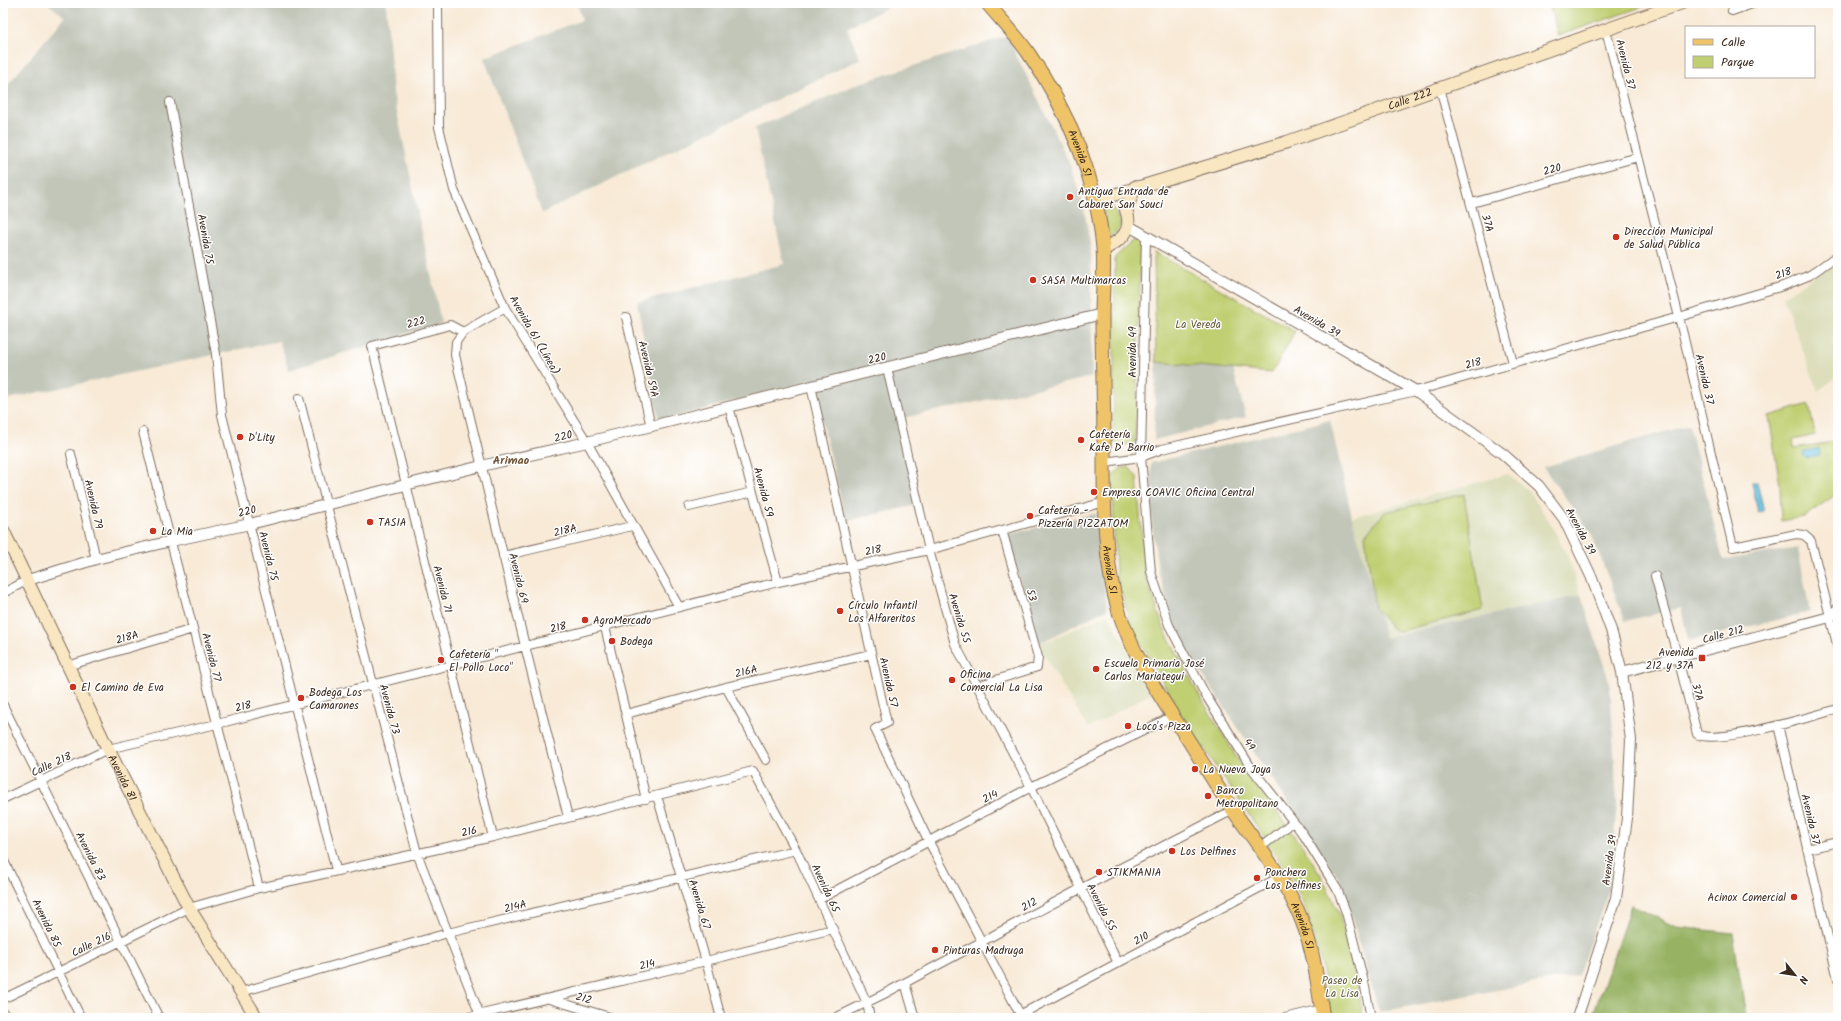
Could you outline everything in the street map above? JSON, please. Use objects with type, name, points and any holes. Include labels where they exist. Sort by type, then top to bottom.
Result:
[{"type":"main road","name":"Avenida 51","points":[[987,3],[1028,52],[1051,88],[1071,127],[1084,162],[1094,200],[1103,250],[1102,314],[1104,462],[1109,568],[1119,611],[1133,651],[1233,810],[1261,847],[1302,921],[1322,1013]]},
{"type":"main road","name":"Calle 222","points":[[1094,200],[1287,142],[1682,3]]},
{"type":"main road","points":[[1126,210],[1135,187]]},
{"type":"main road","points":[[1103,250],[1117,242],[1129,226],[1129,218],[1126,210],[1121,203],[1108,196]]},
{"type":"main road","name":"Avenida 81","points":[[3,530],[28,580],[67,666],[189,908],[258,1018]]},
{"type":"street","name":"Avenida 61 (Línea)","points":[[438,3],[439,127],[454,190],[504,308],[587,442],[632,526],[679,607]]},
{"type":"street","points":[[1732,11],[1755,3]]},
{"type":"street","name":"Avenida 37","points":[[1606,30],[1679,317],[1733,547],[1796,534],[1804,535],[1811,540],[1834,619],[1838,648]]},
{"type":"street","name":"37A","points":[[1440,88],[1472,203],[1513,363]]},
{"type":"street","name":"Avenida 75","points":[[170,102],[216,354],[222,415],[336,870]]},
{"type":"street","name":"220","points":[[1472,203],[1638,157]]},
{"type":"street","name":"Avenida 39","points":[[1129,226],[1416,391],[1503,454],[1539,486],[1564,519],[1591,576],[1611,630],[1622,672],[1631,740],[1627,818],[1616,898],[1577,1018]]},
{"type":"street","name":"Avenida 49","points":[[1142,470],[1141,456],[1146,236]]},
{"type":"street","name":"218","points":[[1104,462],[1141,456],[1162,449],[1416,391],[1679,317],[1783,286],[1810,275],[1838,255]]},
{"type":"street","points":[[463,332],[504,308]]},
{"type":"street","name":"220","points":[[28,580],[96,559],[250,524],[481,466],[651,427],[1102,314]]},
{"type":"street","name":"Avenida 59A","points":[[626,317],[651,427]]},
{"type":"street","name":"222","points":[[372,346],[450,324],[463,332]]},
{"type":"street","name":"Avenida 69","points":[[463,332],[456,342],[455,354],[481,466],[568,817]]},
{"type":"street","name":"Avenida 71","points":[[372,346],[493,837]]},
{"type":"street","name":"Avenida 55","points":[[887,368],[929,550],[955,644],[1031,787],[1080,889],[1118,963]]},
{"type":"street","name":"Avenida 57","points":[[811,386],[871,654],[888,723],[875,730],[929,842],[982,942],[1019,1017]]},
{"type":"street","name":"Avenida 73","points":[[299,398],[417,853],[480,1016]]},
{"type":"street","name":"Avenida 59","points":[[729,407],[778,582]]},
{"type":"street","name":"Avenida 77","points":[[143,432],[259,888]]},
{"type":"street","name":"Avenida 79","points":[[71,454],[96,559]]},
{"type":"street","name":"49","points":[[1142,470],[1151,572],[1169,625],[1206,694],[1250,766],[1303,834],[1337,889],[1346,912],[1364,982],[1371,1018]]},
{"type":"street","points":[[689,507],[752,492]]},
{"type":"street","name":"218","points":[[108,749],[217,724],[778,582],[929,550],[1105,502]]},
{"type":"street","name":"218A","points":[[503,556],[632,526]]},
{"type":"street","name":"53","points":[[977,686],[1038,667],[1038,657],[1002,530]]},
{"type":"street","name":"37A","points":[[1655,576],[1697,734],[1703,738],[1729,735],[1778,725]]},
{"type":"street","points":[[3,592],[28,580]]},
{"type":"street","name":"Calle 212","points":[[1622,672],[1834,619],[1838,609]]},
{"type":"street","points":[[605,627],[646,799]]},
{"type":"street","name":"218A","points":[[67,666],[193,629]]},
{"type":"street","name":"216A","points":[[626,714],[726,687],[871,654]]},
{"type":"street","points":[[726,687],[766,760]]},
{"type":"street","name":"Avenida 83","points":[[3,705],[122,941],[159,1018]]},
{"type":"street","points":[[1778,725],[1838,709]]},
{"type":"street","name":"214","points":[[820,899],[1031,787],[1173,716]]},
{"type":"street","name":"Avenida 37","points":[[1778,725],[1807,849],[1836,962],[1838,979]]},
{"type":"street","name":"Calle 218","points":[[3,799],[108,749]]},
{"type":"street","name":"216","points":[[189,908],[259,888],[493,837],[753,771]]},
{"type":"street","name":"Avenida 65","points":[[753,771],[796,850],[820,899],[867,1003],[870,1018]]},
{"type":"street","name":"Avenida 67","points":[[657,796],[706,961],[720,1018]]},
{"type":"street","name":"212","points":[[836,1018],[1233,810]]},
{"type":"street","points":[[1261,847],[1293,822]]},
{"type":"street","points":[[1807,849],[1838,842]]},
{"type":"street","name":"214A","points":[[241,992],[448,933],[681,879],[796,850]]},
{"type":"street","name":"Avenida 85","points":[[3,859],[81,1018]]},
{"type":"street","name":"210","points":[[1019,1017],[1278,878]]},
{"type":"street","name":"Calle 216","points":[[3,999],[189,908]]},
{"type":"street","name":"214","points":[[465,1018],[480,1016],[833,929]]},
{"type":"street","points":[[905,983],[915,1018]]},
{"type":"street","name":"212","points":[[548,999],[613,1018]]},
{"type":"street","points":[[3,1012],[6,1018]]},
{"type":"street","points":[[1285,1018],[1322,1013]]},
{"type":"shaded area","points":[[47,3],[386,3],[393,93],[441,323],[289,370],[279,341],[3,400],[3,90],[65,17]]},
{"type":"shaded area","points":[[577,3],[896,3],[847,28],[860,59],[542,213],[484,58],[582,20]]},
{"type":"shaded area","points":[[1007,36],[1069,162],[1083,203],[1091,249],[1092,377],[898,419],[918,505],[846,521],[812,380],[659,421],[637,302],[784,264],[755,128],[860,83]]},
{"type":"shaded area","points":[[1838,261],[1838,376],[1818,391],[1783,297]]},
{"type":"shaded area","points":[[1156,362],[1233,369],[1246,417],[1154,440]]},
{"type":"shaded area","points":[[1330,420],[1352,517],[1385,638],[1581,595],[1610,684],[1617,803],[1609,889],[1578,975],[1379,1012],[1341,881],[1206,680],[1178,634],[1159,575],[1152,528],[1151,463]]},
{"type":"shaded area","points":[[1689,425],[1723,560],[1798,548],[1810,612],[1688,641],[1681,608],[1625,621],[1591,533],[1543,467]]},
{"type":"shaded area","points":[[1508,474],[1529,491],[1551,524],[1568,558],[1581,595],[1384,638],[1352,517]]},
{"type":"shaded area","points":[[1096,513],[1107,609],[1038,644],[1006,535]]},
{"type":"shaded area","name":"Escuela Primaria José Carlos Mariategui","points":[[1108,614],[1152,693],[1088,728],[1038,645]]},
{"type":"green space","points":[[1549,3],[1653,3],[1558,36]]},
{"type":"green space","points":[[1106,204],[1112,206],[1120,222],[1120,227],[1112,236],[1108,235],[1102,205]]},
{"type":"green space","points":[[1136,238],[1141,240],[1135,445],[1113,443],[1115,257]]},
{"type":"green space","name":"La Vereda","points":[[1154,252],[1295,331],[1272,373],[1156,362]]},
{"type":"green space","points":[[1809,404],[1815,435],[1793,440],[1794,448],[1834,442],[1838,464],[1838,493],[1804,517],[1781,521],[1780,485],[1769,416]]},
{"type":"green space","name":"Paseo de La Lisa","points":[[1129,467],[1137,477],[1145,575],[1164,629],[1198,693],[1240,763],[1301,844],[1321,875],[1339,913],[1357,983],[1363,1018],[1332,1018],[1322,966],[1307,913],[1293,880],[1180,713],[1132,627],[1116,575],[1112,476],[1121,468]]},
{"type":"green space","points":[[1464,494],[1483,610],[1396,632],[1375,609],[1365,535],[1385,512]]},
{"type":"green space","points":[[1631,905],[1677,927],[1733,933],[1746,1018],[1592,1018]]},
{"type":"water","points":[[1819,448],[1820,455],[1806,458],[1803,456],[1804,451]]},
{"type":"water","points":[[1757,482],[1764,511],[1758,513],[1752,483]]},
{"type":"place","name":"Antigua Entrada de Cabaret San Souci","points":[[1070,197]]},
{"type":"place","name":"Dirección Municipal de Salud Pública","points":[[1616,237]]},
{"type":"place","name":"SASA Multimarcas","points":[[1033,280]]},
{"type":"place","name":"D'Lity","points":[[240,437]]},
{"type":"place","name":"Cafetería Kafe D' Barrio","points":[[1081,440]]},
{"type":"place","name":"Empresa COAVIC Oficina Central","points":[[1094,492]]},
{"type":"place","name":"Cafetería - Pizzería PIZZATOM","points":[[1030,516]]},
{"type":"place","name":"TASIA","points":[[370,522]]},
{"type":"place","name":"La Mia","points":[[153,531]]},
{"type":"place","name":"Círculo Infantil Los Alfareritos","points":[[840,611]]},
{"type":"place","name":"AgroMercado","points":[[585,620]]},
{"type":"place","name":"Bodega","points":[[612,641]]},
{"type":"place","name":"Avenida 212 y 37A","points":[[1702,658]]},
{"type":"place","name":"Cafetería \" El Pollo Loco\"","points":[[441,660]]},
{"type":"place","name":"Escuela Primaria José Carlos Mariategui","points":[[1096,669]]},
{"type":"place","name":"Oficina Comercial La Lisa","points":[[952,680]]},
{"type":"place","name":"El Camino de Eva","points":[[73,687]]},
{"type":"place","name":"Bodega Los Camarones","points":[[301,698]]},
{"type":"place","name":"Loco's Pizza","points":[[1128,726]]},
{"type":"place","name":"La Nueva Joya","points":[[1195,769]]},
{"type":"place","name":"Banco Metropolitano","points":[[1208,796]]},
{"type":"place","name":"Los Delfines","points":[[1172,851]]},
{"type":"place","name":"STIKMANIA","points":[[1099,872]]},
{"type":"place","name":"Ponchera Los Delfines","points":[[1257,878]]},
{"type":"place","name":"Acinox Comercial","points":[[1794,897]]},
{"type":"place","name":"Pinturas Madruga","points":[[935,950]]},
{"type":"district","name":"Arimao","points":[[511,460]]}]
